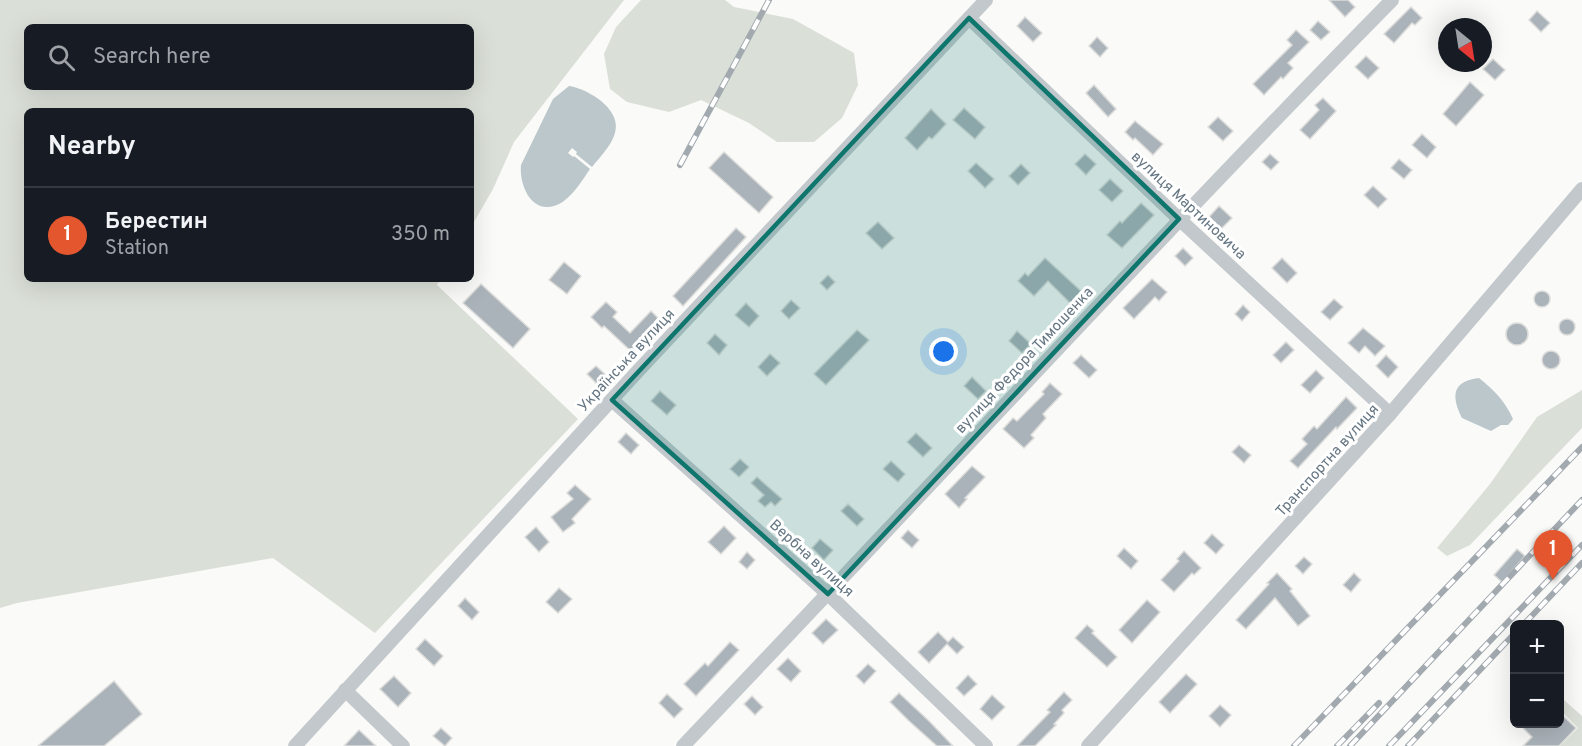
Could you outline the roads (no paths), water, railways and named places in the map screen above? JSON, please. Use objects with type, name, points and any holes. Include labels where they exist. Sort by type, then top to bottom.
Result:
[{"type":"street","name":"Українська вулиця","points":[[295,746],[612,400],[986,0]]},
{"type":"street","name":"вулиця Федора Тимошенка","points":[[683,746],[1179,219],[1392,0]]},
{"type":"street","name":"вулиця Мартиновича","points":[[969,18],[1179,219],[1390,414]]},
{"type":"street","name":"Транспортна вулиця","points":[[1088,746],[1390,414],[1582,189]]},
{"type":"street","name":"Вербна вулиця","points":[[612,400],[828,594],[986,746]]},
{"type":"street","points":[[345,690],[403,746]]},
{"type":"railway","points":[[680,165],[769,0]]},
{"type":"railway","points":[[1294,746],[1582,447]]},
{"type":"railway","points":[[1350,746],[1582,500]]},
{"type":"railway","points":[[1389,746],[1582,545]]},
{"type":"railway","points":[[1528,620],[1582,563]]},
{"type":"railway","points":[[1408,746],[1510,638]]},
{"type":"railway","points":[[1337,746],[1379,703]]},
{"type":"place","name":"Берестин","points":[[1553,580]]}]
